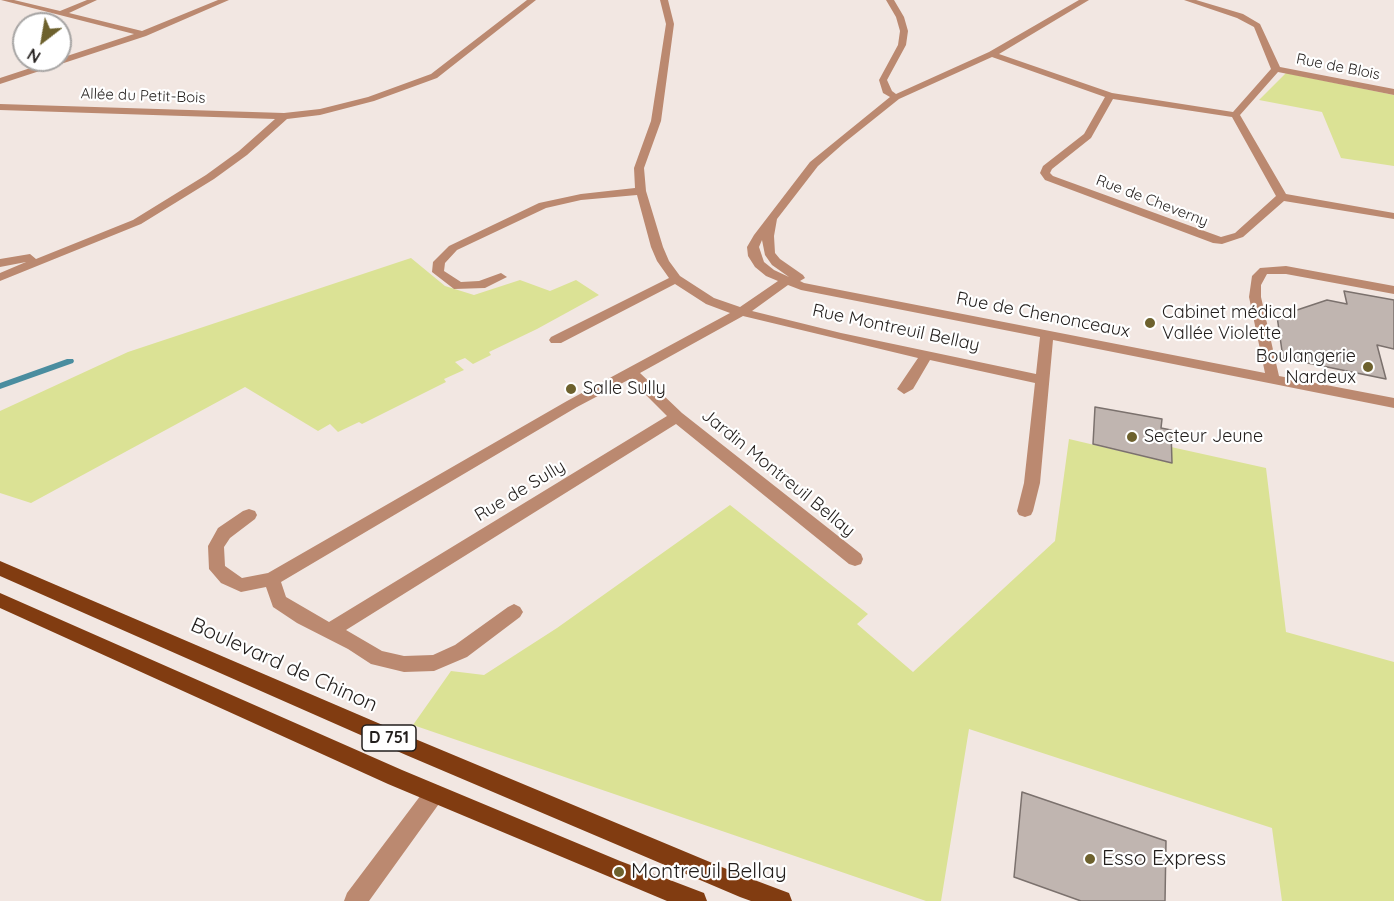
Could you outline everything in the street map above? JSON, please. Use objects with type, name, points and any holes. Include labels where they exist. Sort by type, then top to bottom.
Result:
[{"type":"main road","name":"Boulevard de Chinon","points":[[0,568],[412,748],[740,886],[782,901]]},
{"type":"main road","name":"D 751","points":[[0,600],[434,794],[619,872],[696,901]]},
{"type":"street","points":[[5,0],[59,12]]},
{"type":"street","points":[[65,12],[93,0]]},
{"type":"street","points":[[0,81],[143,34],[225,0]]},
{"type":"street","name":"Allée du Petit-Bois","points":[[0,107],[285,116],[346,106],[419,83],[447,68],[532,0]]},
{"type":"street","points":[[556,340],[676,279],[663,261],[657,247],[641,191],[639,168],[656,121],[670,26],[664,0]]},
{"type":"street","points":[[891,0],[904,31],[902,45],[883,80],[888,93],[896,97]]},
{"type":"street","points":[[826,290],[785,281],[770,273],[754,256],[753,247],[758,237],[814,164],[896,97],[992,54],[1085,0]]},
{"type":"street","points":[[1188,0],[1240,16],[1257,26],[1276,69],[1235,115]]},
{"type":"street","points":[[72,15],[143,34]]},
{"type":"street","points":[[992,54],[1110,96],[1235,115]]},
{"type":"street","name":"Rue de Blois","points":[[1276,69],[1394,92]]},
{"type":"street","name":"Rue de Cheverny","points":[[1110,96],[1089,136],[1047,168],[1046,173],[1049,178],[1200,236],[1222,241],[1239,235],[1282,197]]},
{"type":"street","points":[[1235,115],[1282,197],[1394,216]]},
{"type":"street","points":[[0,277],[136,222],[202,182],[243,153],[285,116]]},
{"type":"street","points":[[501,277],[481,285],[458,286],[438,272],[439,262],[453,248],[543,205],[581,197],[641,191]]},
{"type":"street","points":[[776,216],[768,236],[769,253],[791,274],[826,290]]},
{"type":"street","points":[[0,263],[71,248]]},
{"type":"street","points":[[1273,378],[1255,297],[1258,276],[1264,271],[1286,270],[1394,290]]},
{"type":"street","name":"Rue Montreuil Bellay","points":[[676,279],[710,301],[741,312],[841,338],[1044,380]]},
{"type":"street","points":[[249,515],[224,533],[216,546],[217,569],[227,578],[241,585],[272,579],[572,404],[741,312],[785,281]]},
{"type":"street","name":"Rue de Chenonceaux","points":[[826,290],[1047,336],[1394,403]]},
{"type":"street","points":[[1025,511],[1032,483],[1047,336]]},
{"type":"street","points":[[903,389],[908,387],[927,354]]},
{"type":"street","points":[[632,373],[677,417]]},
{"type":"street","name":"Jardin Montreuil Bellay","points":[[677,417],[855,560]]},
{"type":"street","name":"Rue de Sully","points":[[329,631],[677,417]]},
{"type":"street","points":[[272,579],[279,602],[303,618],[354,643],[378,658],[404,664],[434,663],[460,651],[514,612]]},
{"type":"street","points":[[355,901],[434,794]]},
{"type":"green space","points":[[1286,73],[1394,95],[1394,166],[1341,158],[1322,112],[1259,100]]},
{"type":"green space","points":[[411,258],[445,286],[474,295],[520,280],[550,291],[576,280],[599,295],[489,352],[491,355],[473,364],[465,358],[455,362],[464,370],[444,379],[446,382],[362,424],[359,422],[338,432],[330,424],[318,431],[245,387],[31,503],[0,493],[0,411],[128,352]]},
{"type":"green space","points":[[1069,439],[1171,463],[1171,447],[1266,468],[1286,632],[1394,662],[1394,901],[1282,901],[1272,828],[969,729],[941,901],[926,901],[413,725],[451,671],[484,675],[557,628],[730,505],[868,614],[857,624],[913,672],[1055,541]]},
{"type":"building","points":[[1344,291],[1394,300],[1394,349],[1377,345],[1386,379],[1283,358],[1277,316],[1295,319],[1294,311],[1327,300],[1347,304]]},
{"type":"building","name":"Secteur Jeune","points":[[1095,407],[1162,419],[1161,428],[1171,430],[1172,463],[1093,444]]},
{"type":"building","name":"Esso Express","points":[[1022,792],[1166,841],[1165,901],[1081,901],[1014,877]]},
{"type":"waterway","points":[[0,386],[70,361]]},
{"type":"place","name":"Cabinet médical Vallée Violette","points":[[1150,323]]},
{"type":"place","name":"Boulangerie Nardeux","points":[[1368,367]]},
{"type":"place","name":"Salle Sully","points":[[571,389]]},
{"type":"place","name":"Secteur Jeune","points":[[1132,437]]},
{"type":"place","name":"Esso Express","points":[[1090,859]]},
{"type":"place","name":"Montreuil Bellay","points":[[619,872]]}]
